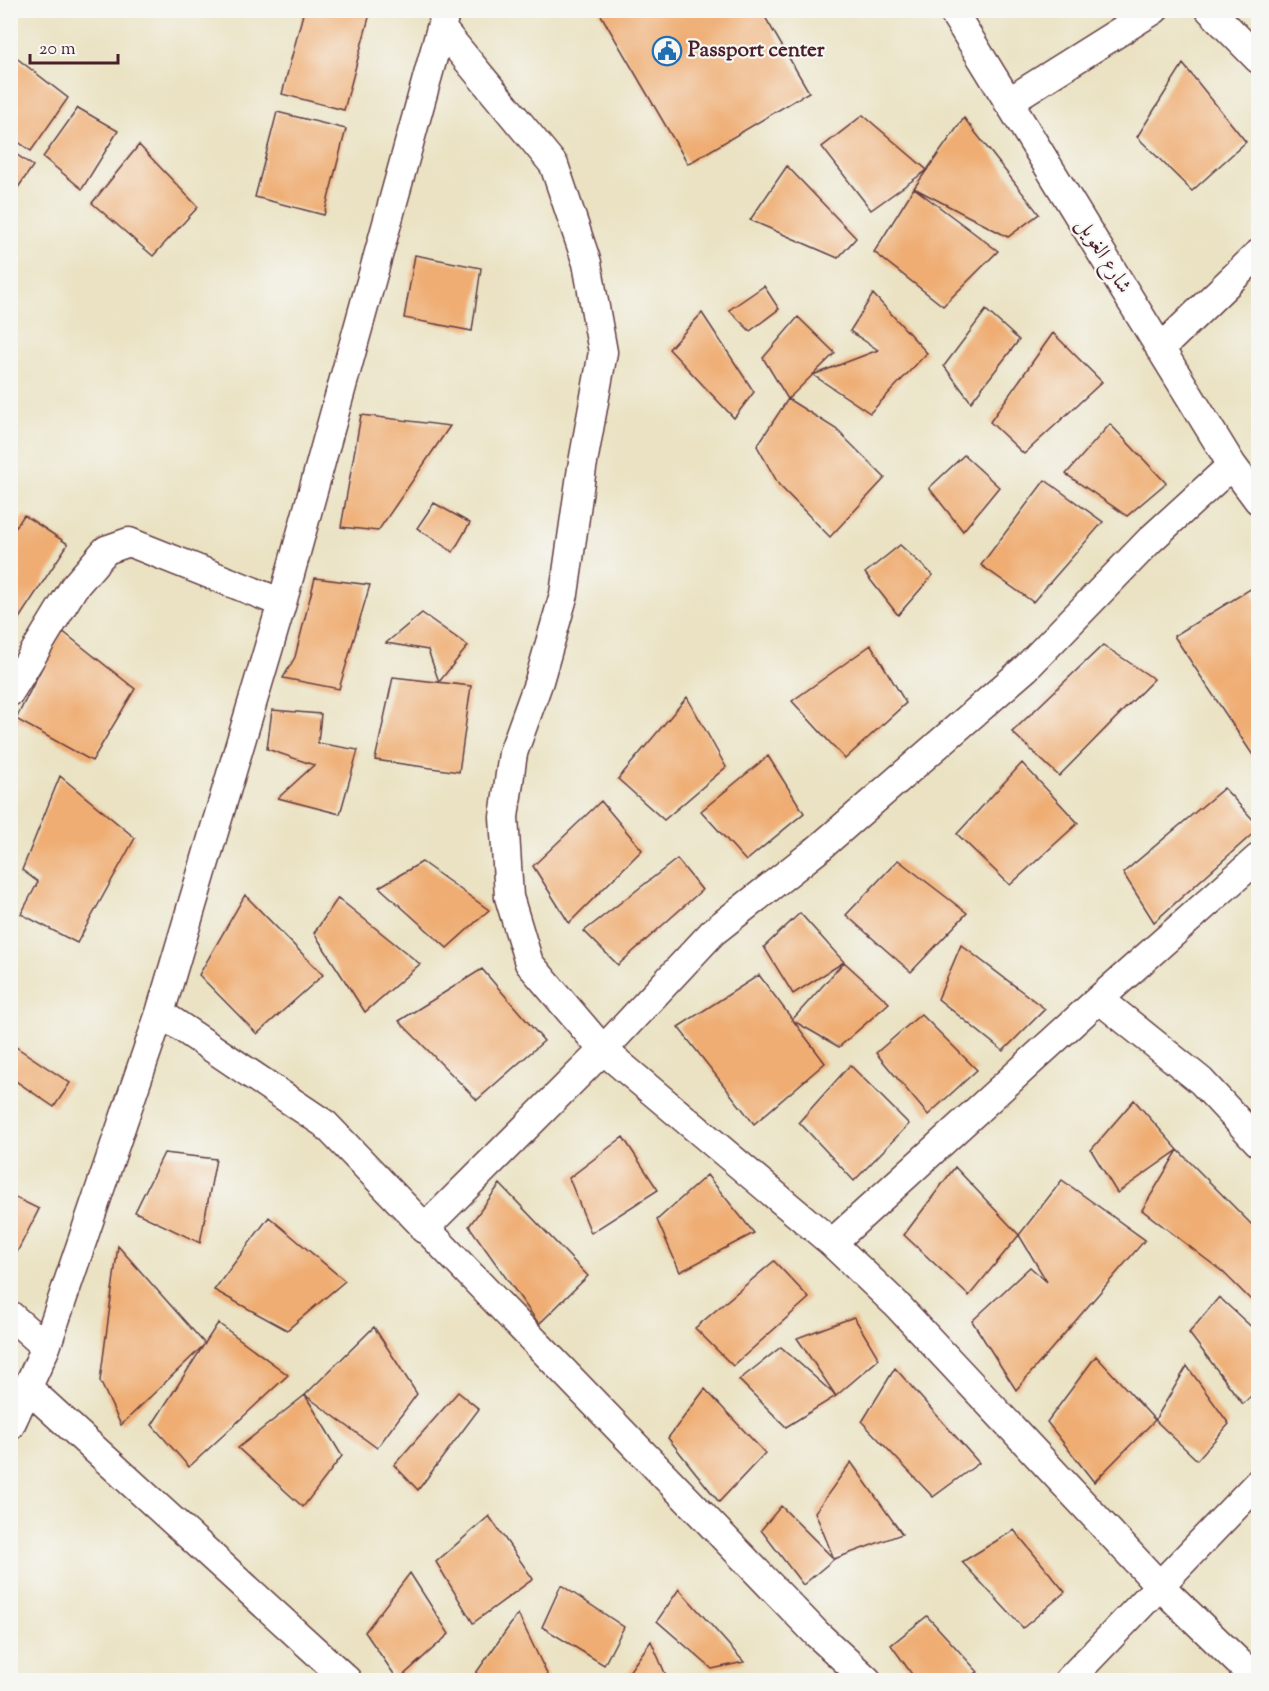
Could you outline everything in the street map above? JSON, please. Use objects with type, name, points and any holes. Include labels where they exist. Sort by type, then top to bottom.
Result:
[{"type":"street","name":"شارع الغويل","points":[[952,10],[1232,465],[1258,500]]},
{"type":"street","points":[[1008,102],[1154,10]]},
{"type":"street","points":[[1210,10],[1258,59]]},
{"type":"street","points":[[10,1426],[29,1389],[46,1347],[160,1013],[282,603],[444,19]]},
{"type":"street","points":[[444,19],[554,165],[587,262],[603,352],[582,468],[564,594],[539,681],[513,753],[504,817],[509,897],[530,963],[603,1050],[832,1243],[896,1304],[1158,1585],[1257,1680]]},
{"type":"street","points":[[1160,349],[1258,254]]},
{"type":"street","points":[[424,1229],[603,1050],[713,932],[817,850],[1026,668],[1150,540],[1232,465]]},
{"type":"street","points":[[10,692],[74,587],[106,550],[129,542],[282,603]]},
{"type":"street","points":[[832,1243],[1099,999],[1258,858]]},
{"type":"street","points":[[1099,999],[1201,1081],[1258,1142]]},
{"type":"street","points":[[160,1013],[325,1124],[817,1634],[867,1680]]},
{"type":"street","points":[[10,1316],[46,1347]]},
{"type":"street","points":[[29,1389],[346,1680]]},
{"type":"street","points":[[1069,1680],[1258,1483]]},
{"type":"building","points":[[304,10],[371,10],[344,110],[282,94]]},
{"type":"building","points":[[598,10],[761,10],[809,92],[688,164]]},
{"type":"building","points":[[10,53],[68,98],[31,151],[10,136]]},
{"type":"building","points":[[1183,64],[1246,142],[1192,191],[1137,137]]},
{"type":"building","points":[[78,108],[118,131],[82,189],[43,157]]},
{"type":"building","points":[[277,112],[346,129],[324,215],[255,197]]},
{"type":"building","points":[[863,115],[927,170],[871,210],[822,147]]},
{"type":"building","points":[[964,118],[1039,214],[1008,237],[914,188]]},
{"type":"building","points":[[139,145],[198,207],[153,256],[92,203]]},
{"type":"building","points":[[10,150],[33,166],[10,199]]},
{"type":"building","points":[[787,166],[856,238],[838,258],[750,220]]},
{"type":"building","points":[[914,188],[998,251],[943,306],[874,252]]},
{"type":"building","points":[[415,255],[481,268],[472,331],[404,318]]},
{"type":"building","points":[[764,286],[779,309],[750,331],[729,310]]},
{"type":"building","points":[[873,294],[927,353],[870,413],[813,375],[878,350],[850,331]]},
{"type":"building","points":[[986,310],[1019,340],[971,402],[944,366]]},
{"type":"building","points":[[702,313],[754,392],[734,418],[669,349]]},
{"type":"building","points":[[798,317],[835,353],[788,399],[763,358]]},
{"type":"building","points":[[1053,333],[1102,382],[1024,454],[990,422]]},
{"type":"building","points":[[788,399],[836,429],[885,478],[830,537],[779,485],[757,446]]},
{"type":"building","points":[[361,415],[450,426],[378,531],[341,527]]},
{"type":"building","points":[[1110,424],[1166,483],[1127,516],[1066,474]]},
{"type":"building","points":[[964,455],[999,487],[963,531],[929,488]]},
{"type":"building","points":[[1045,480],[1103,522],[1033,602],[981,565]]},
{"type":"building","points":[[434,503],[470,523],[453,552],[417,528]]},
{"type":"building","points":[[24,515],[68,544],[10,632],[10,536]]},
{"type":"building","points":[[900,545],[933,575],[898,615],[865,573]]},
{"type":"building","points":[[315,578],[370,585],[339,689],[283,678],[295,657]]},
{"type":"building","points":[[1252,588],[1258,602],[1258,763],[1174,636]]},
{"type":"building","points":[[422,613],[468,646],[439,682],[428,650],[386,643]]},
{"type":"building","points":[[61,630],[135,689],[92,761],[16,719]]},
{"type":"building","points":[[871,645],[906,703],[845,759],[792,701]]},
{"type":"building","points":[[1103,645],[1154,679],[1059,776],[1012,732]]},
{"type":"building","points":[[393,677],[471,686],[459,772],[375,760]]},
{"type":"building","points":[[687,697],[726,767],[664,820],[618,779]]},
{"type":"building","points":[[272,710],[321,714],[318,743],[358,750],[340,814],[278,798],[314,765],[267,749]]},
{"type":"building","points":[[768,756],[804,813],[746,861],[701,811]]},
{"type":"building","points":[[1022,763],[1078,823],[1010,885],[957,834]]},
{"type":"building","points":[[60,776],[135,838],[77,943],[21,914],[38,882],[22,870]]},
{"type":"building","points":[[1224,788],[1258,825],[1258,829],[1154,922],[1123,873]]},
{"type":"building","points":[[601,801],[642,850],[569,923],[533,866]]},
{"type":"building","points":[[677,859],[702,890],[618,965],[584,931]]},
{"type":"building","points":[[898,860],[967,913],[911,972],[846,915]]},
{"type":"building","points":[[422,862],[489,910],[447,948],[379,887]]},
{"type":"building","points":[[245,895],[323,975],[257,1034],[199,975]]},
{"type":"building","points":[[338,898],[420,964],[365,1012],[314,933]]},
{"type":"building","points":[[800,913],[844,962],[793,994],[764,947]]},
{"type":"building","points":[[961,945],[1045,1009],[1003,1051],[938,999]]},
{"type":"building","points":[[844,962],[889,1003],[839,1047],[792,1020]]},
{"type":"building","points":[[482,969],[544,1041],[477,1100],[399,1021]]},
{"type":"building","points":[[759,975],[825,1063],[754,1124],[678,1027]]},
{"type":"building","points":[[921,1014],[977,1070],[928,1115],[876,1053]]},
{"type":"building","points":[[10,1043],[70,1083],[54,1107],[10,1077]]},
{"type":"building","points":[[850,1065],[909,1124],[854,1181],[799,1122]]},
{"type":"building","points":[[1134,1100],[1178,1150],[1117,1193],[1091,1150]]},
{"type":"building","points":[[623,1137],[658,1190],[591,1233],[569,1178]]},
{"type":"building","points":[[1178,1150],[1258,1231],[1258,1307],[1224,1273],[1142,1210]]},
{"type":"building","points":[[164,1153],[216,1159],[200,1243],[135,1212]]},
{"type":"building","points":[[955,1167],[1019,1235],[969,1296],[904,1235]]},
{"type":"building","points":[[707,1175],[754,1233],[680,1272],[657,1220]]},
{"type":"building","points":[[1062,1180],[1145,1240],[1016,1390],[972,1321],[1030,1267],[1047,1282],[1019,1235]]},
{"type":"building","points":[[500,1184],[588,1276],[539,1324],[469,1226]]},
{"type":"building","points":[[10,1195],[39,1209],[10,1266]]},
{"type":"building","points":[[269,1217],[345,1281],[287,1330],[214,1290]]},
{"type":"building","points":[[118,1246],[205,1344],[121,1425],[100,1381]]},
{"type":"building","points":[[774,1261],[809,1298],[733,1366],[695,1328]]},
{"type":"building","points":[[1219,1297],[1258,1333],[1258,1389],[1243,1404],[1189,1333]]},
{"type":"building","points":[[854,1317],[879,1359],[836,1396],[797,1338]]},
{"type":"building","points":[[218,1323],[288,1375],[189,1467],[152,1425]]},
{"type":"building","points":[[374,1327],[417,1394],[377,1448],[305,1395]]},
{"type":"building","points":[[781,1347],[836,1396],[786,1427],[739,1380]]},
{"type":"building","points":[[1096,1356],[1155,1420],[1094,1482],[1047,1422]]},
{"type":"building","points":[[1187,1366],[1229,1424],[1197,1460],[1155,1420]]},
{"type":"building","points":[[895,1368],[979,1463],[933,1497],[862,1422]]},
{"type":"building","points":[[705,1389],[765,1453],[719,1502],[668,1438]]},
{"type":"building","points":[[458,1392],[479,1409],[418,1490],[394,1465]]},
{"type":"building","points":[[305,1395],[342,1456],[303,1507],[238,1448]]},
{"type":"building","points":[[851,1462],[902,1534],[834,1559],[815,1512]]},
{"type":"building","points":[[781,1506],[834,1559],[803,1585],[761,1530]]},
{"type":"building","points":[[489,1516],[533,1579],[473,1623],[436,1562]]},
{"type":"building","points":[[1014,1530],[1065,1592],[1023,1628],[962,1562]]},
{"type":"building","points":[[410,1573],[449,1634],[398,1680],[365,1632]]},
{"type":"building","points":[[561,1585],[624,1627],[604,1665],[542,1627]]},
{"type":"building","points":[[679,1589],[744,1662],[712,1669],[657,1621]]},
{"type":"building","points":[[518,1614],[550,1680],[471,1680]]},
{"type":"building","points":[[927,1616],[978,1672],[965,1680],[916,1680],[891,1645]]},
{"type":"building","points":[[651,1641],[668,1680],[624,1679]]},
{"type":"place","name":"Passport center","points":[[667,51]]}]
